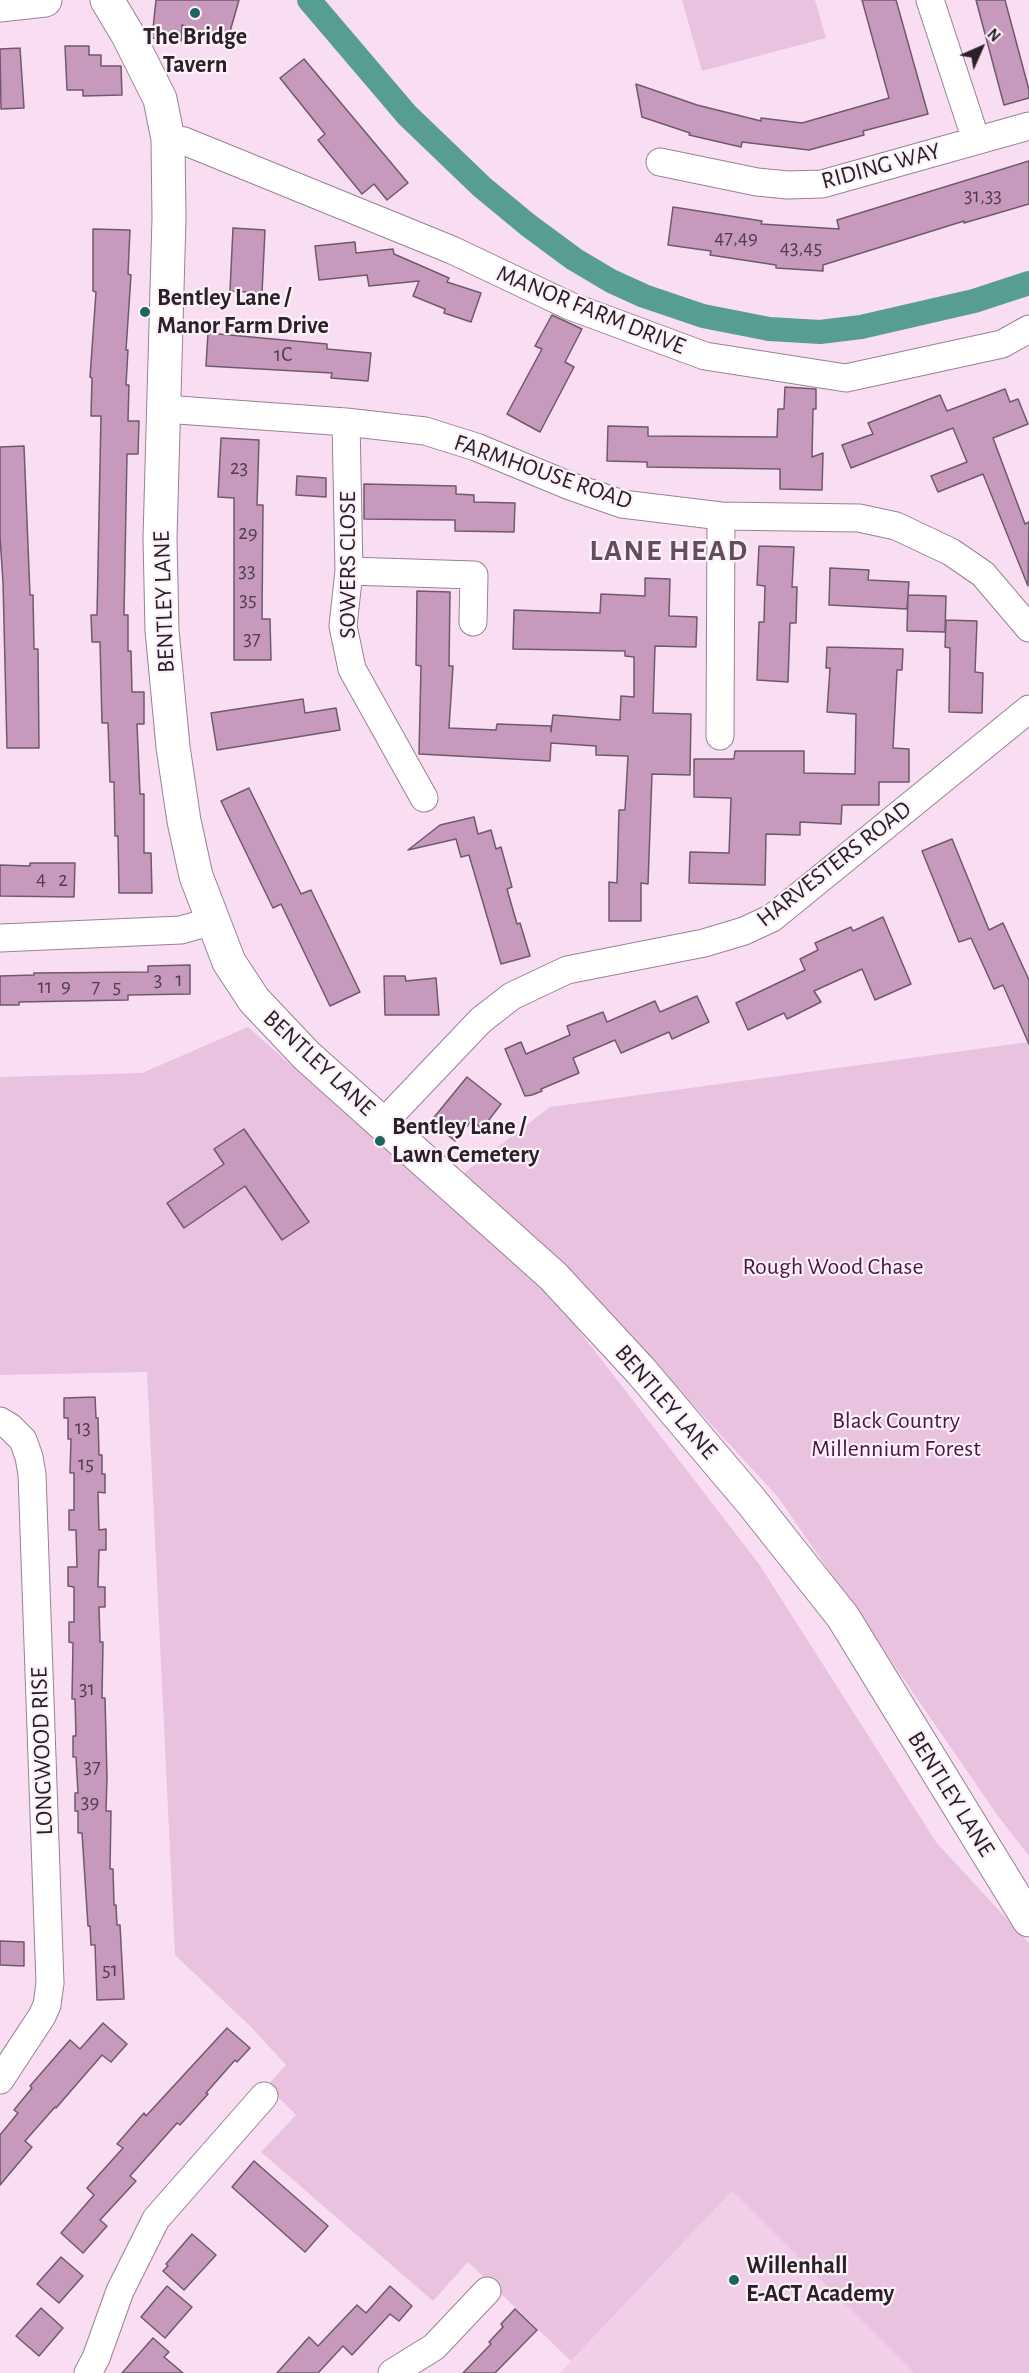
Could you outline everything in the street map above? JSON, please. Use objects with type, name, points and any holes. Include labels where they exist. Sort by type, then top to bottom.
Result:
[{"type":"street","points":[[0,5],[45,0]]},
{"type":"street","name":"BENTLEY LANE","points":[[107,0],[128,34],[160,99],[168,139],[169,218],[160,538],[162,630],[173,747],[184,821],[196,876],[229,962],[254,1000],[307,1056],[553,1276],[641,1371],[797,1558],[843,1617],[1029,1920]]},
{"type":"street","points":[[930,0],[976,140]]},
{"type":"street","name":"RIDING WAY","points":[[660,162],[757,182],[788,185],[822,184],[1029,126]]},
{"type":"street","name":"MANOR FARM DRIVE","points":[[168,139],[195,145],[452,250],[570,306],[705,356],[846,378],[1002,344],[1029,329]]},
{"type":"street","name":"FARMHOUSE ROAD","points":[[164,409],[346,422],[435,434],[476,447],[570,486],[622,504],[721,516],[859,518],[896,526],[951,552],[983,574],[1029,628]]},
{"type":"street","name":"SOWERS CLOSE","points":[[346,422],[349,571],[344,626],[352,669],[424,798]]},
{"type":"street","points":[[720,736],[721,516]]},
{"type":"street","points":[[349,571],[474,575],[473,622]]},
{"type":"street","name":"HARVESTERS ROAD","points":[[383,1123],[481,1020],[512,996],[567,970],[704,943],[744,931],[772,918],[1029,709]]},
{"type":"street","points":[[0,938],[182,930],[212,921]]},
{"type":"street","name":"LONGWOOD RISE","points":[[0,1421],[23,1440],[32,1474],[50,1983],[47,2005],[42,2016],[9,2048],[0,2080]]},
{"type":"street","points":[[88,2373],[96,2358],[120,2291],[156,2219],[264,2096]]},
{"type":"street","points":[[392,2373],[434,2347],[487,2291]]},
{"type":"shaded area","name":"Willenhall E-ACT Academy","points":[[732,2191],[914,2373],[560,2373]]},
{"type":"green space","points":[[682,0],[815,0],[826,38],[702,71]]},
{"type":"green space","points":[[248,1027],[557,1302],[759,1564],[936,1842],[1029,1943],[1029,2373],[914,2373],[732,2191],[571,2361],[468,2262],[433,2301],[261,2152],[296,2115],[267,2086],[286,2065],[250,2026],[175,1955],[147,1372],[0,1375],[0,1077],[142,1073]]},
{"type":"green space","name":"Rough Wood Chase","points":[[1029,1042],[1029,1856],[998,1816],[778,1497],[556,1256],[463,1174],[550,1107]]},
{"type":"building","name":"The Bridge Tavern","points":[[156,0],[239,0],[227,42],[182,25],[181,41],[152,38]]},
{"type":"building","points":[[862,0],[896,0],[928,114],[863,131],[864,135],[809,150],[742,142],[741,147],[689,135],[690,133],[642,117],[636,84],[697,105],[761,121],[761,118],[802,123],[889,98]]},
{"type":"building","points":[[976,0],[1005,0],[1029,90],[1029,98],[1004,105]]},
{"type":"building","points":[[65,46],[89,46],[89,55],[101,55],[101,66],[121,66],[122,95],[83,96],[83,90],[67,90]]},
{"type":"building","points":[[20,48],[24,108],[1,109],[0,49]]},
{"type":"building","points":[[304,59],[408,183],[387,200],[374,184],[362,194],[318,140],[325,134],[280,78]]},
{"type":"building","points":[[1029,161],[1029,204],[964,223],[964,221],[823,265],[823,271],[776,268],[776,265],[710,255],[711,251],[668,245],[673,207],[762,221],[761,224],[839,229],[837,220]]},
{"type":"building","points":[[233,228],[265,230],[262,293],[230,291]]},
{"type":"building","points":[[93,229],[130,230],[128,274],[131,275],[126,385],[129,385],[128,421],[139,421],[138,454],[127,454],[124,615],[128,615],[128,651],[131,651],[132,692],[144,692],[144,724],[137,724],[140,794],[144,794],[144,853],[151,853],[152,893],[119,893],[114,782],[110,782],[108,723],[102,723],[100,642],[92,642],[91,615],[97,615],[101,416],[91,416],[92,378],[90,377],[96,292],[93,291]]},
{"type":"building","points":[[355,242],[356,253],[393,249],[394,254],[449,278],[447,282],[481,293],[471,322],[444,313],[445,309],[413,296],[419,281],[369,286],[367,275],[319,280],[315,246]]},
{"type":"building","points":[[552,315],[582,329],[565,362],[574,367],[540,432],[507,414],[542,349],[535,346]]},
{"type":"building","points":[[208,333],[327,344],[327,349],[371,353],[368,381],[331,378],[332,373],[206,366]]},
{"type":"building","points":[[785,387],[816,389],[816,409],[813,409],[812,457],[823,453],[822,490],[780,489],[780,469],[647,467],[647,462],[607,461],[608,426],[648,427],[648,436],[777,437],[778,409],[784,409]]},
{"type":"building","points":[[1005,389],[1010,402],[1018,399],[1028,424],[993,438],[1025,524],[1029,522],[1028,586],[983,474],[938,492],[931,476],[967,462],[953,428],[851,468],[842,445],[873,434],[868,423],[940,395],[947,411]]},
{"type":"building","points":[[221,438],[259,440],[257,505],[263,505],[262,619],[270,619],[271,660],[234,660],[234,498],[218,497]]},
{"type":"building","points":[[24,446],[30,595],[33,595],[34,649],[38,649],[39,748],[7,748],[0,537],[0,447]]},
{"type":"building","points":[[297,476],[326,478],[326,497],[296,495]]},
{"type":"building","points":[[364,484],[456,486],[456,494],[474,495],[474,502],[515,503],[514,532],[455,531],[455,520],[364,519]]},
{"type":"building","points":[[759,546],[794,547],[792,587],[797,587],[796,623],[790,623],[788,682],[757,680],[759,622],[764,622],[765,586],[757,585]]},
{"type":"building","points":[[830,568],[869,570],[868,580],[909,582],[907,609],[829,605]]},
{"type":"building","points":[[645,578],[670,579],[669,616],[697,617],[696,647],[655,646],[653,713],[691,714],[690,775],[652,774],[648,884],[641,883],[641,921],[609,921],[609,882],[617,883],[619,810],[625,810],[628,756],[596,755],[596,746],[551,743],[550,761],[419,754],[421,666],[416,665],[417,591],[450,592],[449,666],[453,666],[449,728],[496,730],[497,724],[551,726],[551,732],[553,715],[620,720],[621,696],[634,697],[634,657],[625,656],[625,651],[513,649],[514,610],[600,613],[601,594],[645,596]]},
{"type":"building","points":[[908,595],[946,596],[945,632],[907,631]]},
{"type":"building","points":[[946,620],[977,621],[975,672],[983,673],[982,713],[949,712],[950,648],[945,647]]},
{"type":"building","points":[[827,647],[903,649],[902,670],[897,670],[893,748],[909,749],[909,782],[879,782],[879,805],[842,805],[841,824],[800,822],[800,835],[766,834],[765,885],[689,883],[690,852],[729,853],[731,798],[694,797],[694,759],[734,759],[735,751],[804,751],[804,773],[855,774],[856,714],[827,712],[830,668],[826,668]]},
{"type":"building","points":[[303,699],[305,713],[336,708],[340,730],[217,750],[211,713]]},
{"type":"building","points":[[249,788],[301,894],[311,890],[360,992],[330,1006],[281,904],[273,908],[221,801]]},
{"type":"building","points":[[474,817],[478,834],[491,830],[496,849],[501,847],[512,887],[507,889],[517,924],[520,923],[530,956],[501,964],[469,855],[461,857],[456,839],[408,850],[440,825]]},
{"type":"building","points":[[952,839],[989,930],[1003,923],[1029,980],[1029,1044],[1003,985],[994,989],[971,938],[959,942],[922,851]]},
{"type":"building","points":[[30,863],[75,863],[74,897],[0,896],[0,865],[30,866]]},
{"type":"building","points":[[883,917],[911,984],[875,1000],[862,969],[814,991],[821,1002],[787,1019],[784,1013],[748,1030],[736,1003],[805,970],[800,959],[818,950],[815,943],[851,927],[853,931]]},
{"type":"building","points":[[190,965],[190,994],[128,995],[128,1000],[19,1002],[19,1005],[0,1005],[0,976],[34,975],[34,973],[148,972],[148,966]]},
{"type":"building","points":[[384,976],[405,976],[406,981],[436,978],[439,1015],[385,1015]]},
{"type":"building","points":[[697,996],[709,1022],[672,1039],[669,1032],[621,1053],[615,1040],[573,1058],[579,1073],[532,1095],[525,1096],[505,1049],[521,1042],[526,1054],[570,1035],[567,1026],[603,1012],[607,1022],[655,1001],[660,1012]]},
{"type":"building","points":[[467,1077],[501,1104],[482,1129],[472,1120],[455,1141],[431,1121]]},
{"type":"building","points":[[244,1129],[309,1222],[282,1240],[245,1186],[184,1228],[167,1203],[224,1164],[214,1149]]},
{"type":"building","points":[[95,1397],[99,1455],[102,1455],[102,1474],[105,1474],[105,1493],[98,1492],[99,1530],[106,1529],[106,1550],[99,1550],[98,1587],[105,1587],[105,1607],[99,1607],[100,1642],[103,1642],[102,1698],[105,1698],[106,1811],[111,1811],[110,1869],[113,1869],[117,1925],[120,1925],[124,1999],[97,2000],[95,1945],[91,1945],[90,1926],[88,1926],[82,1833],[78,1833],[78,1811],[75,1811],[75,1793],[78,1793],[76,1757],[73,1757],[73,1736],[76,1736],[75,1699],[72,1699],[73,1643],[69,1642],[69,1622],[74,1622],[74,1587],[68,1586],[68,1567],[77,1567],[76,1530],[69,1530],[69,1510],[74,1510],[74,1473],[70,1473],[71,1439],[68,1439],[68,1418],[64,1418],[64,1398]]},
{"type":"building","points":[[0,1941],[24,1942],[24,1966],[0,1965]]},
{"type":"building","points":[[103,2023],[127,2044],[111,2062],[102,2055],[55,2107],[25,2141],[32,2147],[0,2185],[0,2135],[18,2113],[14,2110],[32,2088],[30,2086],[70,2040],[80,2049]]},
{"type":"building","points":[[227,2028],[250,2048],[237,2062],[235,2060],[180,2125],[177,2123],[130,2176],[136,2181],[100,2220],[107,2226],[83,2253],[61,2233],[94,2195],[87,2188],[123,2148],[117,2144],[144,2113],[146,2116]]},
{"type":"building","points":[[254,2161],[328,2226],[305,2252],[232,2187]]},
{"type":"building","points":[[192,2234],[216,2255],[184,2290],[163,2271],[168,2266],[166,2264]]},
{"type":"building","points":[[61,2257],[83,2276],[59,2303],[37,2284]]},
{"type":"building","points":[[167,2286],[192,2307],[165,2338],[141,2317]]},
{"type":"building","points":[[390,2286],[412,2306],[399,2321],[390,2314],[352,2355],[343,2346],[318,2373],[277,2373],[309,2337],[318,2346],[357,2305],[366,2313]]},
{"type":"building","points":[[41,2308],[63,2328],[39,2356],[16,2336]]},
{"type":"building","points":[[515,2309],[537,2330],[495,2373],[463,2373],[491,2344],[489,2342],[503,2327],[501,2324]]},
{"type":"building","points":[[153,2338],[169,2352],[164,2357],[183,2373],[122,2373]]},
{"type":"waterway","points":[[309,0],[407,115],[482,187],[574,259],[611,281],[644,296],[703,316],[769,329],[820,332],[861,327],[974,301],[1029,283]]},
{"type":"place","name":"The Bridge Tavern","points":[[195,13]]},
{"type":"place","name":"Bentley Lane / Manor Farm Drive","points":[[145,312]]},
{"type":"place","name":"Bentley Lane / Lawn Cemetery","points":[[380,1141]]},
{"type":"place","name":"Willenhall E-ACT Academy","points":[[734,2280]]},
{"type":"district","name":"LANE HEAD","points":[[669,551]]},
{"type":"park label","name":"Black Country Millennium Forest","points":[[896,1435]]}]
